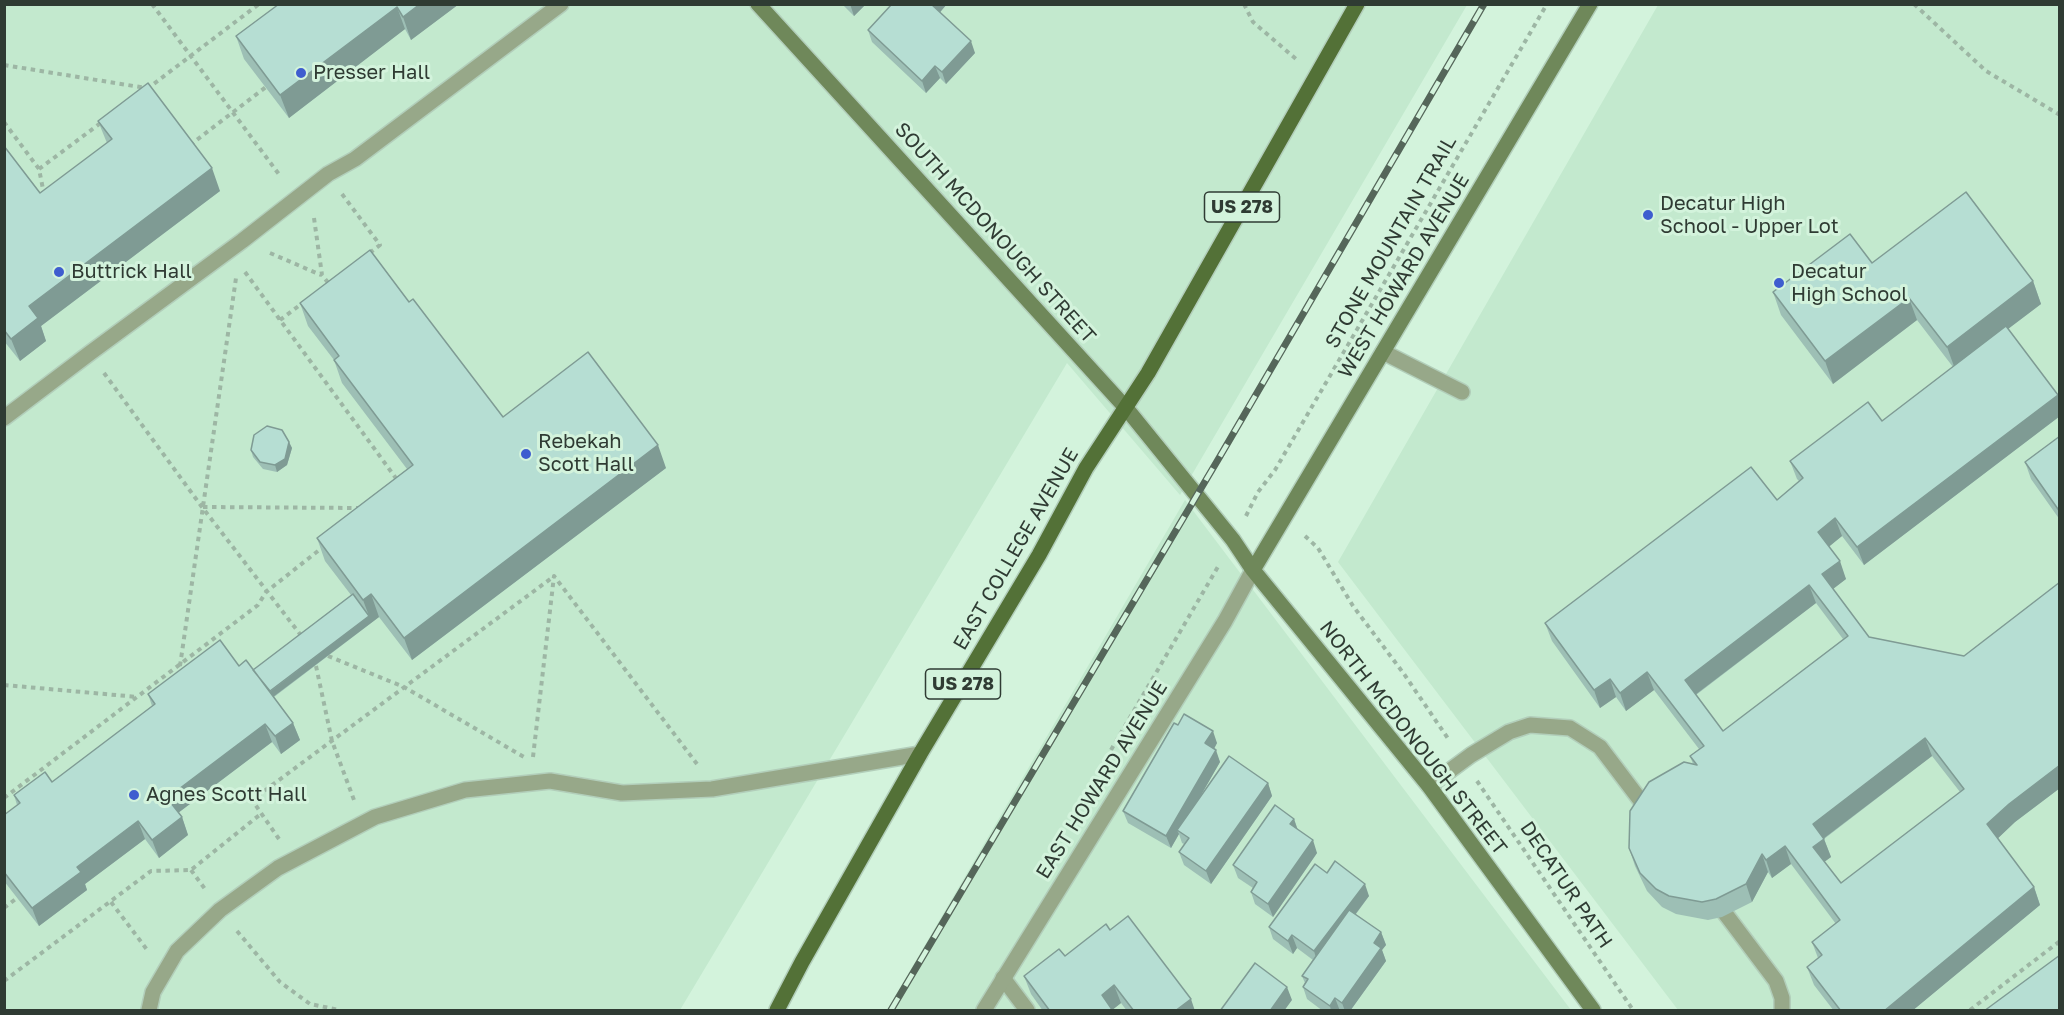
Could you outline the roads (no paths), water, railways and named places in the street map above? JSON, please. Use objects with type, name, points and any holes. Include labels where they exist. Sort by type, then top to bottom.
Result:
[{"type":"main road","name":"US 278","points":[[1126,408],[1357,4]]},
{"type":"main road","name":"EAST COLLEGE AVENUE","points":[[777,1011],[801,962],[920,754],[1039,555],[1086,468],[1126,408]]},
{"type":"main road","name":"EAST COLLEGE AVENUE","points":[[768,1011],[801,962]]},
{"type":"street","points":[[4,418],[90,353],[237,251],[328,174],[355,159],[561,4]]},
{"type":"street","name":"SOUTH MCDONOUGH STREET","points":[[758,4],[1126,408],[1196,494]]},
{"type":"street","name":"WEST HOWARD AVENUE","points":[[1253,570],[1590,4]]},
{"type":"street","points":[[1383,352],[1461,392]]},
{"type":"street","name":"NORTH MCDONOUGH STREET","points":[[1196,494],[1233,540],[1253,570],[1429,786],[1593,1011]]},
{"type":"street","name":"EAST HOWARD AVENUE","points":[[984,1011],[1225,621],[1253,570]]},
{"type":"street","points":[[1429,786],[1471,755],[1509,732],[1530,725],[1570,728],[1600,747],[1657,822]]},
{"type":"street","points":[[149,1011],[153,992],[177,951],[219,910],[278,868],[375,817],[465,790],[550,781],[622,793],[712,789],[920,754]]},
{"type":"street","points":[[1706,888],[1776,981],[1782,998],[1782,1011]]},
{"type":"street","points":[[1003,978],[1027,1011]]},
{"type":"railway","points":[[891,1010],[1219,458],[1484,4]]},
{"type":"place","name":"Presser Hall","points":[[301,73]]},
{"type":"place","name":"Decatur High School - Upper Lot","points":[[1648,215]]},
{"type":"place","name":"Buttrick Hall","points":[[59,272]]},
{"type":"place","name":"Decatur High School","points":[[1779,283]]},
{"type":"place","name":"Rebekah Scott Hall","points":[[526,454]]},
{"type":"place","name":"Agnes Scott Hall","points":[[134,795]]}]
